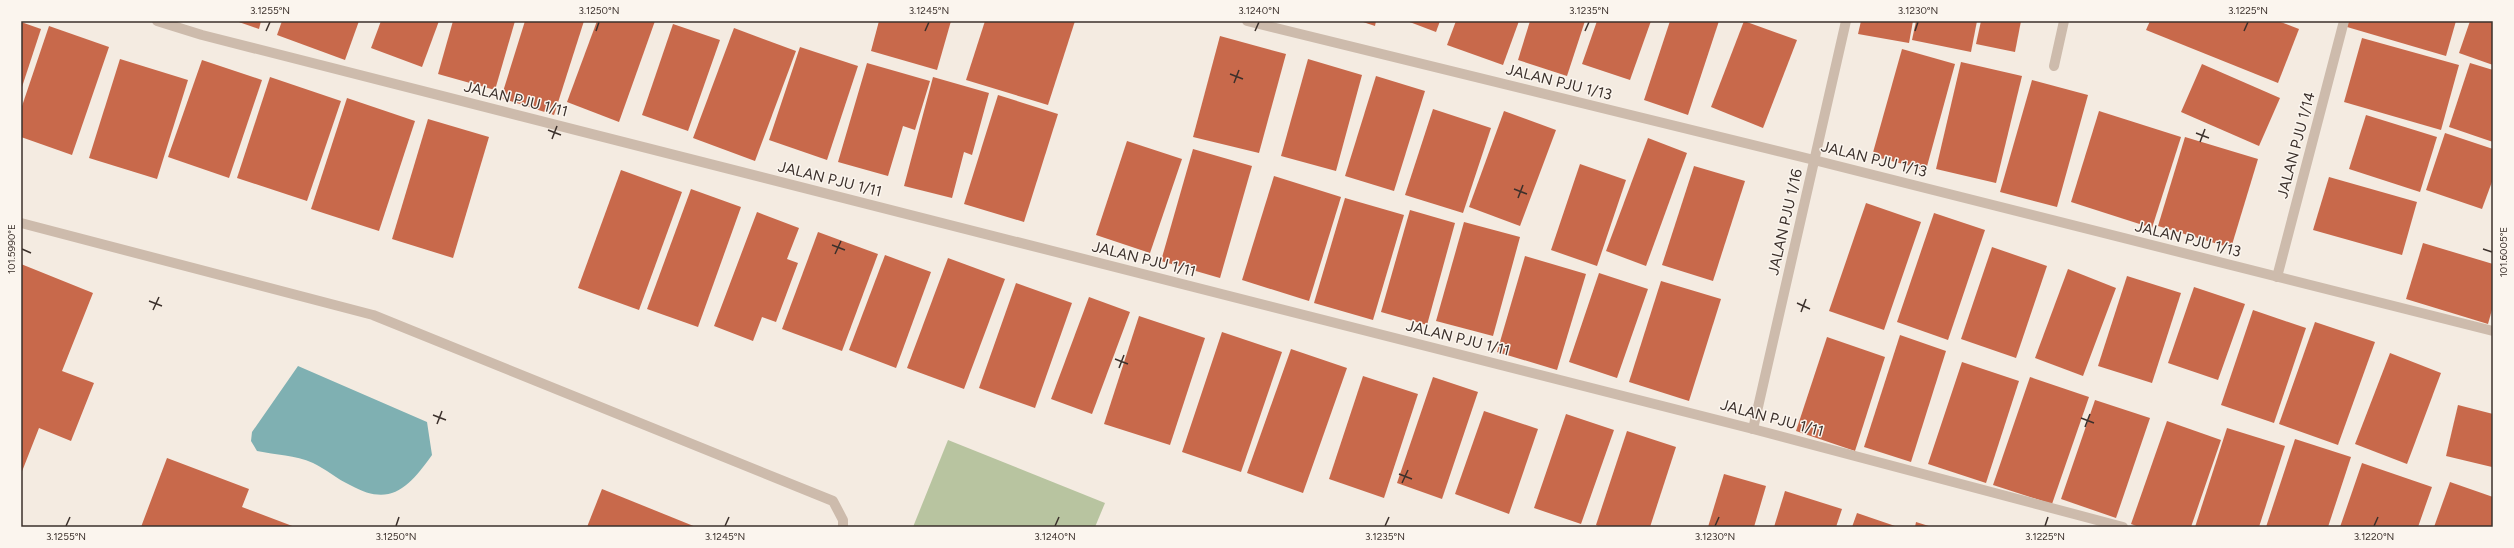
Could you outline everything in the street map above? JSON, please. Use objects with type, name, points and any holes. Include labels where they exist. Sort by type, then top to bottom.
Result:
[{"type":"street","name":"JALAN PJU 1/11","points":[[157,21],[210,37],[1753,429],[2123,527]]},
{"type":"street","name":"JALAN PJU 1/13","points":[[1247,21],[1814,160],[2493,331]]},
{"type":"street","name":"JALAN PJU 1/16","points":[[1753,429],[1846,21]]},
{"type":"street","points":[[2054,66],[2064,21]]},
{"type":"street","name":"JALAN PJU 1/14","points":[[2277,277],[2344,21]]},
{"type":"street","points":[[21,223],[373,315],[833,501],[843,520],[843,527]]},
{"type":"green space","points":[[948,440],[1105,503],[1095,527],[913,527]]},
{"type":"water","points":[[298,366],[427,422],[432,455],[407,485],[398,491],[377,495],[364,492],[341,480],[318,465],[306,460],[257,451],[251,441],[252,432]]},
{"type":"building","points":[[236,21],[261,21],[259,29]]},
{"type":"building","points":[[282,21],[359,21],[345,60],[277,35]]},
{"type":"building","points":[[381,21],[439,21],[422,67],[371,48]]},
{"type":"building","points":[[453,21],[515,21],[495,90],[438,74]]},
{"type":"building","points":[[525,21],[584,21],[554,115],[501,98]]},
{"type":"building","points":[[597,21],[655,21],[619,122],[567,102]]},
{"type":"building","points":[[879,21],[951,21],[937,70],[871,51]]},
{"type":"building","points":[[985,21],[1075,21],[1048,105],[966,80]]},
{"type":"building","points":[[1360,21],[1376,21],[1375,26]]},
{"type":"building","points":[[1407,21],[1440,21],[1436,32]]},
{"type":"building","points":[[1456,21],[1519,21],[1503,65],[1447,45]]},
{"type":"building","points":[[1530,21],[1585,21],[1567,76],[1518,60]]},
{"type":"building","points":[[1597,21],[1651,21],[1630,80],[1582,64]]},
{"type":"building","points":[[1670,21],[1719,21],[1688,115],[1644,100]]},
{"type":"building","points":[[1744,21],[1797,40],[1763,128],[1711,107]]},
{"type":"building","points":[[1861,21],[1913,21],[1909,43],[1858,34]]},
{"type":"building","points":[[1916,21],[1977,21],[1971,52],[1912,40]]},
{"type":"building","points":[[1981,21],[2021,21],[2015,52],[1976,44]]},
{"type":"building","points":[[2150,21],[2278,21],[2299,29],[2278,83],[2146,30]]},
{"type":"building","points":[[2348,21],[2456,21],[2446,56],[2347,27]]},
{"type":"building","points":[[2470,21],[2493,21],[2493,65],[2459,53]]},
{"type":"building","points":[[21,22],[41,29],[21,90]]},
{"type":"building","points":[[673,24],[720,40],[688,131],[642,115]]},
{"type":"building","points":[[49,26],[109,47],[72,155],[21,137],[21,109]]},
{"type":"building","points":[[734,28],[796,51],[755,161],[693,138]]},
{"type":"building","points":[[1220,36],[1286,54],[1259,153],[1193,137]]},
{"type":"building","points":[[2362,38],[2459,65],[2441,130],[2344,102]]},
{"type":"building","points":[[800,47],[858,66],[827,160],[769,140]]},
{"type":"building","points":[[1902,49],[1955,64],[1926,170],[1872,156]]},
{"type":"building","points":[[120,59],[188,80],[157,179],[89,158]]},
{"type":"building","points":[[1308,59],[1362,75],[1336,171],[1281,156]]},
{"type":"building","points":[[202,60],[262,80],[229,178],[168,157]]},
{"type":"building","points":[[1961,62],[2022,76],[1996,183],[1936,169]]},
{"type":"building","points":[[867,63],[930,81],[915,130],[903,126],[888,176],[838,162]]},
{"type":"building","points":[[2470,63],[2493,70],[2493,142],[2449,127]]},
{"type":"building","points":[[2202,64],[2280,98],[2259,146],[2181,112]]},
{"type":"building","points":[[1376,76],[1425,91],[1394,191],[1345,176]]},
{"type":"building","points":[[270,77],[341,101],[307,201],[237,178]]},
{"type":"building","points":[[933,77],[989,93],[972,155],[964,152],[952,198],[904,186]]},
{"type":"building","points":[[2032,80],[2088,95],[2057,207],[2000,192]]},
{"type":"building","points":[[998,95],[1058,114],[1024,222],[964,204]]},
{"type":"building","points":[[347,98],[415,121],[379,231],[311,209]]},
{"type":"building","points":[[1433,109],[1491,128],[1463,213],[1405,195]]},
{"type":"building","points":[[1504,111],[1556,130],[1520,226],[1469,207]]},
{"type":"building","points":[[2099,111],[2181,137],[2152,228],[2071,202]]},
{"type":"building","points":[[2366,115],[2437,137],[2420,192],[2349,169]]},
{"type":"building","points":[[428,119],[489,137],[453,258],[392,239]]},
{"type":"building","points":[[2445,133],[2493,149],[2493,179],[2482,209],[2426,190]]},
{"type":"building","points":[[2185,137],[2258,159],[2231,248],[2158,226]]},
{"type":"building","points":[[1648,138],[1687,153],[1646,266],[1606,251]]},
{"type":"building","points":[[1127,141],[1182,159],[1150,253],[1096,235]]},
{"type":"building","points":[[1193,149],[1252,166],[1220,278],[1161,261]]},
{"type":"building","points":[[1580,164],[1626,180],[1597,266],[1551,250]]},
{"type":"building","points":[[1694,166],[1745,181],[1713,281],[1662,265]]},
{"type":"building","points":[[621,170],[682,192],[639,310],[578,288]]},
{"type":"building","points":[[1274,176],[1341,197],[1309,301],[1242,280]]},
{"type":"building","points":[[2329,177],[2417,202],[2402,255],[2313,230]]},
{"type":"building","points":[[691,189],[741,207],[698,327],[647,309]]},
{"type":"building","points":[[1345,198],[1404,215],[1373,320],[1314,303]]},
{"type":"building","points":[[1866,203],[1921,222],[1884,330],[1829,311]]},
{"type":"building","points":[[1410,210],[1455,223],[1427,325],[1381,312]]},
{"type":"building","points":[[757,212],[799,228],[787,259],[798,263],[776,322],[762,317],[753,341],[714,326]]},
{"type":"building","points":[[1934,213],[1985,230],[1948,340],[1897,322]]},
{"type":"building","points":[[1464,222],[1520,237],[1493,336],[1436,321]]},
{"type":"building","points":[[818,232],[878,254],[842,351],[782,329]]},
{"type":"building","points":[[2423,243],[2493,264],[2493,306],[2488,324],[2406,299]]},
{"type":"building","points":[[1992,247],[2047,266],[2016,358],[1961,339]]},
{"type":"building","points":[[885,255],[931,272],[896,368],[849,350]]},
{"type":"building","points":[[1525,256],[1586,274],[1557,370],[1497,352]]},
{"type":"building","points":[[948,258],[1005,279],[964,389],[907,368]]},
{"type":"building","points":[[21,264],[93,293],[62,371],[94,383],[71,441],[39,428],[21,474]]},
{"type":"building","points":[[2068,269],[2116,288],[2083,376],[2035,358]]},
{"type":"building","points":[[1599,273],[1648,289],[1617,378],[1569,362]]},
{"type":"building","points":[[2127,276],[2181,293],[2152,383],[2098,366]]},
{"type":"building","points":[[1661,281],[1721,299],[1689,401],[1629,382]]},
{"type":"building","points":[[1016,283],[1072,303],[1035,408],[979,388]]},
{"type":"building","points":[[2194,287],[2245,304],[2218,380],[2168,363]]},
{"type":"building","points":[[1089,297],[1130,312],[1092,414],[1051,399]]},
{"type":"building","points":[[2253,310],[2306,328],[2274,423],[2221,405]]},
{"type":"building","points":[[1139,316],[1205,338],[1170,445],[1104,424]]},
{"type":"building","points":[[2315,322],[2375,342],[2338,445],[2279,424]]},
{"type":"building","points":[[1222,332],[1282,352],[1241,472],[1182,452]]},
{"type":"building","points":[[1900,335],[1946,351],[1911,462],[1864,447]]},
{"type":"building","points":[[1827,337],[1885,357],[1855,451],[1796,431]]},
{"type":"building","points":[[1291,349],[1347,368],[1303,493],[1247,473]]},
{"type":"building","points":[[2390,353],[2441,373],[2407,464],[2355,444]]},
{"type":"building","points":[[1962,362],[2019,381],[1986,483],[1928,464]]},
{"type":"building","points":[[1363,376],[1418,394],[1384,498],[1329,479]]},
{"type":"building","points":[[1433,377],[1478,392],[1442,499],[1397,483]]},
{"type":"building","points":[[2030,377],[2089,397],[2052,504],[1993,485]]},
{"type":"building","points":[[2095,400],[2150,418],[2116,518],[2061,499]]},
{"type":"building","points":[[2458,405],[2493,414],[2492,467],[2446,456]]},
{"type":"building","points":[[1484,411],[1538,429],[1509,514],[1455,494]]},
{"type":"building","points":[[1566,414],[1614,430],[1581,524],[1534,508]]},
{"type":"building","points":[[2167,421],[2221,440],[2191,527],[2139,527],[2131,524]]},
{"type":"building","points":[[2227,428],[2285,446],[2259,527],[2195,527]]},
{"type":"building","points":[[1627,431],[1676,447],[1650,527],[1600,527],[1596,525]]},
{"type":"building","points":[[2295,439],[2351,457],[2328,527],[2266,527]]},
{"type":"building","points":[[167,458],[249,489],[242,507],[295,527],[141,527]]},
{"type":"building","points":[[2362,463],[2432,487],[2418,527],[2340,527]]},
{"type":"building","points":[[1724,474],[1766,486],[1754,527],[1708,527]]},
{"type":"building","points":[[2450,482],[2493,497],[2493,527],[2434,527]]},
{"type":"building","points":[[602,489],[696,527],[587,527]]},
{"type":"building","points":[[1785,491],[1842,509],[1836,527],[1774,527]]},
{"type":"building","points":[[1857,513],[1898,527],[1852,527]]},
{"type":"building","points":[[1916,522],[1932,527],[1915,527]]}]
